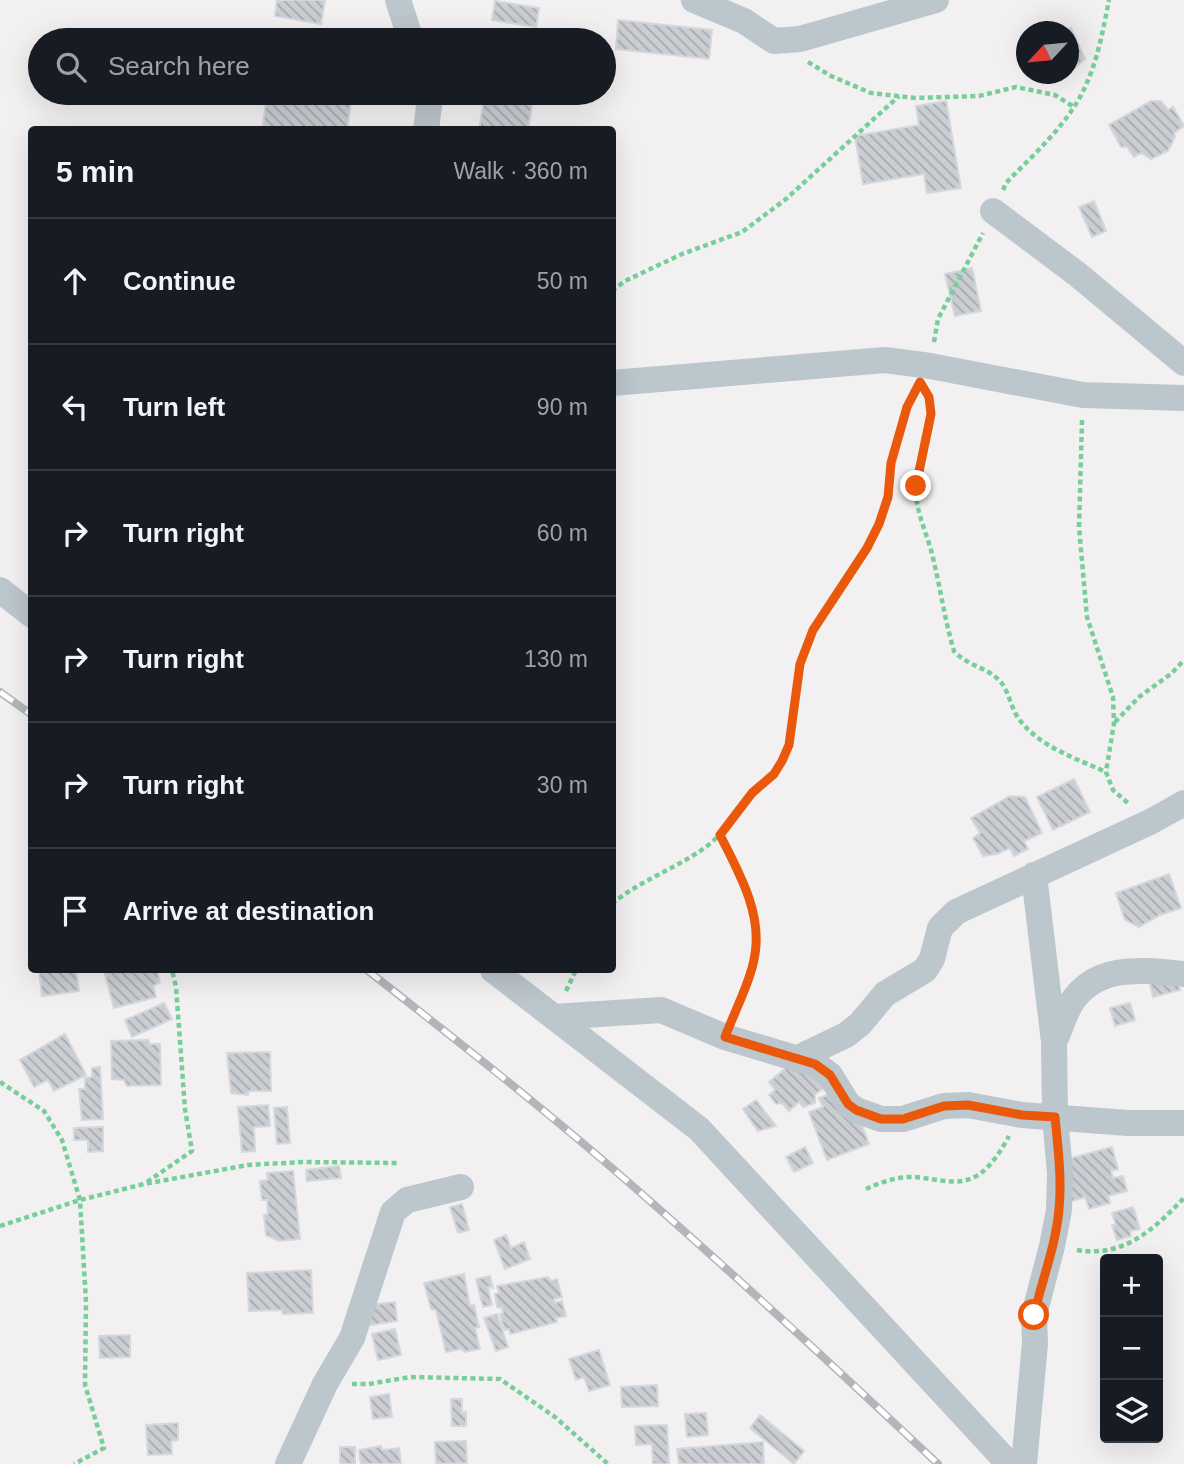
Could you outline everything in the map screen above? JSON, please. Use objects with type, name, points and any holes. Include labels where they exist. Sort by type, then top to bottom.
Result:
[{"type":"street","points":[[398,0],[407,28]]},
{"type":"street","points":[[695,0],[744,21],[774,41],[800,38],[936,0]]},
{"type":"street","points":[[426,126],[429,105]]},
{"type":"street","points":[[993,211],[1077,274],[1184,363]]},
{"type":"street","points":[[616,383],[885,360],[1083,395],[1184,398]]},
{"type":"street","points":[[0,590],[28,612]]},
{"type":"street","points":[[798,1058],[846,1035],[860,1024],[885,994],[925,970],[932,959],[940,928],[956,912],[1150,822],[1184,803]]},
{"type":"street","points":[[1024,1464],[1035,1343],[1034,1315],[1059,1210],[1060,1173],[1055,1117],[1054,1042],[1034,875]]},
{"type":"street","points":[[1054,1042],[1071,1003],[1091,981],[1112,973],[1137,970],[1184,974]]},
{"type":"street","points":[[496,973],[699,1129],[1009,1464]]},
{"type":"street","points":[[554,1017],[661,1010],[725,1037],[798,1058],[825,1070],[848,1104],[856,1110],[881,1119],[903,1119],[944,1106],[968,1105],[1022,1115],[1184,1123]]},
{"type":"street","points":[[288,1464],[325,1384],[352,1338],[393,1212],[407,1200],[461,1187]]},
{"type":"path","points":[[930,366],[938,319],[1006,183],[1074,107],[1093,69],[1109,0]]},
{"type":"path","points":[[774,41],[831,76],[871,93],[900,96],[979,96],[1016,87],[1055,95],[1074,107]]},
{"type":"path","points":[[616,288],[682,254],[742,232],[786,199],[900,96]]},
{"type":"path","points":[[616,902],[706,847],[720,835],[752,793],[774,774],[782,761],[789,745],[800,664],[813,630],[867,548],[879,524],[888,497],[891,463],[907,407],[920,382],[929,397],[931,414],[916,486],[917,504],[931,551],[954,651],[961,659],[999,680],[1020,721],[1035,736],[1065,754],[1106,772]]},
{"type":"path","points":[[1083,395],[1079,527],[1087,617],[1113,697],[1114,723],[1106,772],[1113,790],[1150,822]]},
{"type":"path","points":[[1114,723],[1139,697],[1172,673],[1184,660]]},
{"type":"path","points":[[720,835],[741,877],[756,921],[755,955],[725,1037]]},
{"type":"path","points":[[144,1184],[192,1152],[185,1109],[173,973]]},
{"type":"path","points":[[0,1082],[44,1111],[62,1140],[79,1200],[86,1301],[85,1385],[104,1448],[74,1464]]},
{"type":"path","points":[[866,1189],[879,1182],[908,1177],[958,1182],[978,1176],[1000,1152],[1022,1115]]},
{"type":"path","points":[[0,1226],[79,1200],[144,1184],[248,1165],[302,1162],[400,1163]]},
{"type":"path","points":[[1052,1246],[1092,1252],[1128,1244],[1154,1229],[1184,1198]]},
{"type":"path","points":[[325,1384],[369,1384],[410,1377],[500,1379],[555,1417],[608,1464]]},
{"type":"building","points":[[277,0],[325,0],[321,24],[275,16]]},
{"type":"building","points":[[495,1],[539,8],[536,27],[492,20]]},
{"type":"building","points":[[618,20],[712,30],[709,59],[616,49]]},
{"type":"building","points":[[1079,46],[1085,59],[1079,64]]},
{"type":"building","points":[[946,101],[961,188],[927,193],[924,174],[863,184],[855,136],[919,125],[916,106]]},
{"type":"building","points":[[1151,101],[1161,101],[1168,110],[1173,107],[1184,126],[1174,133],[1175,137],[1168,151],[1151,159],[1141,153],[1134,157],[1127,147],[1121,147],[1109,125]]},
{"type":"building","points":[[266,105],[350,105],[348,126],[263,126]]},
{"type":"building","points":[[483,105],[532,105],[529,126],[480,126]]},
{"type":"building","points":[[1094,201],[1106,231],[1092,237],[1079,207]]},
{"type":"building","points":[[972,268],[981,311],[955,316],[945,274]]},
{"type":"building","points":[[1074,779],[1090,812],[1053,830],[1037,797]]},
{"type":"building","points":[[1010,796],[1025,797],[1042,833],[1024,841],[1028,849],[1014,856],[1010,848],[983,856],[973,838],[980,833],[971,818]]},
{"type":"building","points":[[1169,874],[1181,908],[1160,915],[1139,927],[1125,920],[1116,893]]},
{"type":"building","points":[[1174,965],[1180,990],[1153,997],[1147,971]]},
{"type":"building","points":[[39,973],[76,973],[79,991],[42,996]]},
{"type":"building","points":[[105,973],[158,973],[160,982],[153,986],[156,997],[114,1008]]},
{"type":"building","points":[[164,1003],[172,1019],[132,1037],[125,1020]]},
{"type":"building","points":[[1130,1003],[1135,1020],[1115,1026],[1110,1008]]},
{"type":"building","points":[[65,1034],[86,1075],[54,1091],[48,1080],[34,1087],[20,1060]]},
{"type":"building","points":[[148,1040],[150,1044],[160,1044],[161,1085],[127,1086],[124,1080],[112,1079],[111,1041]]},
{"type":"building","points":[[810,1048],[837,1080],[815,1094],[815,1103],[803,1107],[799,1102],[789,1111],[782,1103],[776,1104],[769,1095],[775,1090],[769,1082]]},
{"type":"building","points":[[270,1052],[271,1091],[249,1091],[248,1095],[231,1093],[227,1053]]},
{"type":"building","points":[[100,1067],[103,1119],[82,1120],[79,1089],[85,1089],[85,1078],[92,1077],[92,1068]]},
{"type":"building","points":[[843,1089],[852,1100],[869,1144],[827,1160],[809,1112],[823,1107],[819,1098]]},
{"type":"building","points":[[756,1100],[776,1126],[758,1131],[743,1109]]},
{"type":"building","points":[[268,1105],[270,1126],[254,1127],[255,1151],[242,1152],[238,1107]]},
{"type":"building","points":[[287,1107],[290,1143],[277,1144],[274,1108]]},
{"type":"building","points":[[103,1127],[103,1151],[88,1152],[88,1140],[74,1140],[74,1128]]},
{"type":"building","points":[[805,1147],[813,1163],[794,1172],[786,1157]]},
{"type":"building","points":[[1112,1147],[1118,1169],[1111,1171],[1113,1178],[1123,1176],[1127,1191],[1108,1196],[1110,1203],[1089,1209],[1085,1197],[1069,1202],[1068,1159]]},
{"type":"building","points":[[339,1166],[341,1178],[307,1181],[306,1170]]},
{"type":"building","points":[[293,1171],[300,1239],[279,1241],[266,1235],[264,1215],[268,1214],[267,1200],[262,1200],[260,1181],[268,1180],[267,1173]]},
{"type":"building","points":[[462,1204],[469,1230],[458,1233],[450,1207]]},
{"type":"building","points":[[1133,1207],[1140,1229],[1130,1231],[1131,1236],[1117,1240],[1112,1225],[1116,1225],[1112,1213]]},
{"type":"building","points":[[506,1235],[511,1248],[524,1242],[530,1259],[505,1269],[494,1240]]},
{"type":"building","points":[[311,1270],[313,1313],[249,1311],[247,1273]]},
{"type":"building","points":[[464,1274],[470,1306],[474,1305],[479,1327],[475,1328],[480,1349],[446,1352],[436,1310],[431,1309],[424,1283]]},
{"type":"building","points":[[490,1276],[493,1288],[488,1287],[492,1305],[483,1307],[476,1279]]},
{"type":"building","points":[[548,1277],[551,1281],[557,1279],[562,1297],[554,1299],[555,1303],[562,1301],[566,1316],[556,1318],[557,1322],[510,1334],[509,1329],[504,1330],[500,1314],[503,1313],[502,1308],[497,1307],[497,1286]]},
{"type":"building","points":[[395,1302],[397,1321],[371,1325],[369,1305]]},
{"type":"building","points":[[497,1314],[508,1347],[496,1351],[484,1318]]},
{"type":"building","points":[[395,1329],[401,1355],[378,1360],[372,1334]]},
{"type":"building","points":[[130,1335],[130,1357],[100,1358],[99,1336]]},
{"type":"building","points":[[599,1350],[610,1385],[589,1391],[584,1377],[576,1380],[569,1359]]},
{"type":"building","points":[[657,1385],[658,1406],[622,1407],[621,1387]]},
{"type":"building","points":[[389,1394],[392,1417],[373,1419],[370,1397]]},
{"type":"building","points":[[451,1399],[462,1399],[466,1426],[452,1426]]},
{"type":"building","points":[[706,1413],[708,1435],[687,1437],[685,1414]]},
{"type":"building","points":[[760,1415],[804,1451],[794,1464],[750,1428]]},
{"type":"building","points":[[178,1423],[178,1440],[171,1441],[172,1454],[148,1455],[146,1425]]},
{"type":"building","points":[[667,1425],[669,1464],[653,1464],[652,1444],[636,1445],[635,1426]]},
{"type":"building","points":[[466,1441],[467,1463],[436,1464],[435,1442]]},
{"type":"building","points":[[763,1442],[764,1464],[679,1464],[677,1449]]},
{"type":"building","points":[[381,1446],[382,1450],[399,1448],[401,1464],[361,1464],[359,1450]]},
{"type":"building","points":[[340,1447],[355,1447],[355,1464],[340,1464]]},
{"type":"railway","points":[[0,692],[28,712]]},
{"type":"railway","points":[[371,973],[531,1100],[627,1181],[784,1321],[938,1464]]},
{"type":"route","points":[[916,486],[931,414],[929,397],[920,382],[907,407],[891,463],[888,497],[879,524],[867,548],[813,630],[800,664],[789,745],[782,761],[774,774],[752,793],[720,835],[741,877],[756,921],[755,955],[725,1037],[815,1064],[830,1075],[848,1104],[856,1110],[881,1119],[903,1119],[921,1116],[944,1106],[968,1105],[1022,1115],[1055,1117],[1060,1173],[1059,1210],[1034,1315]]}]
